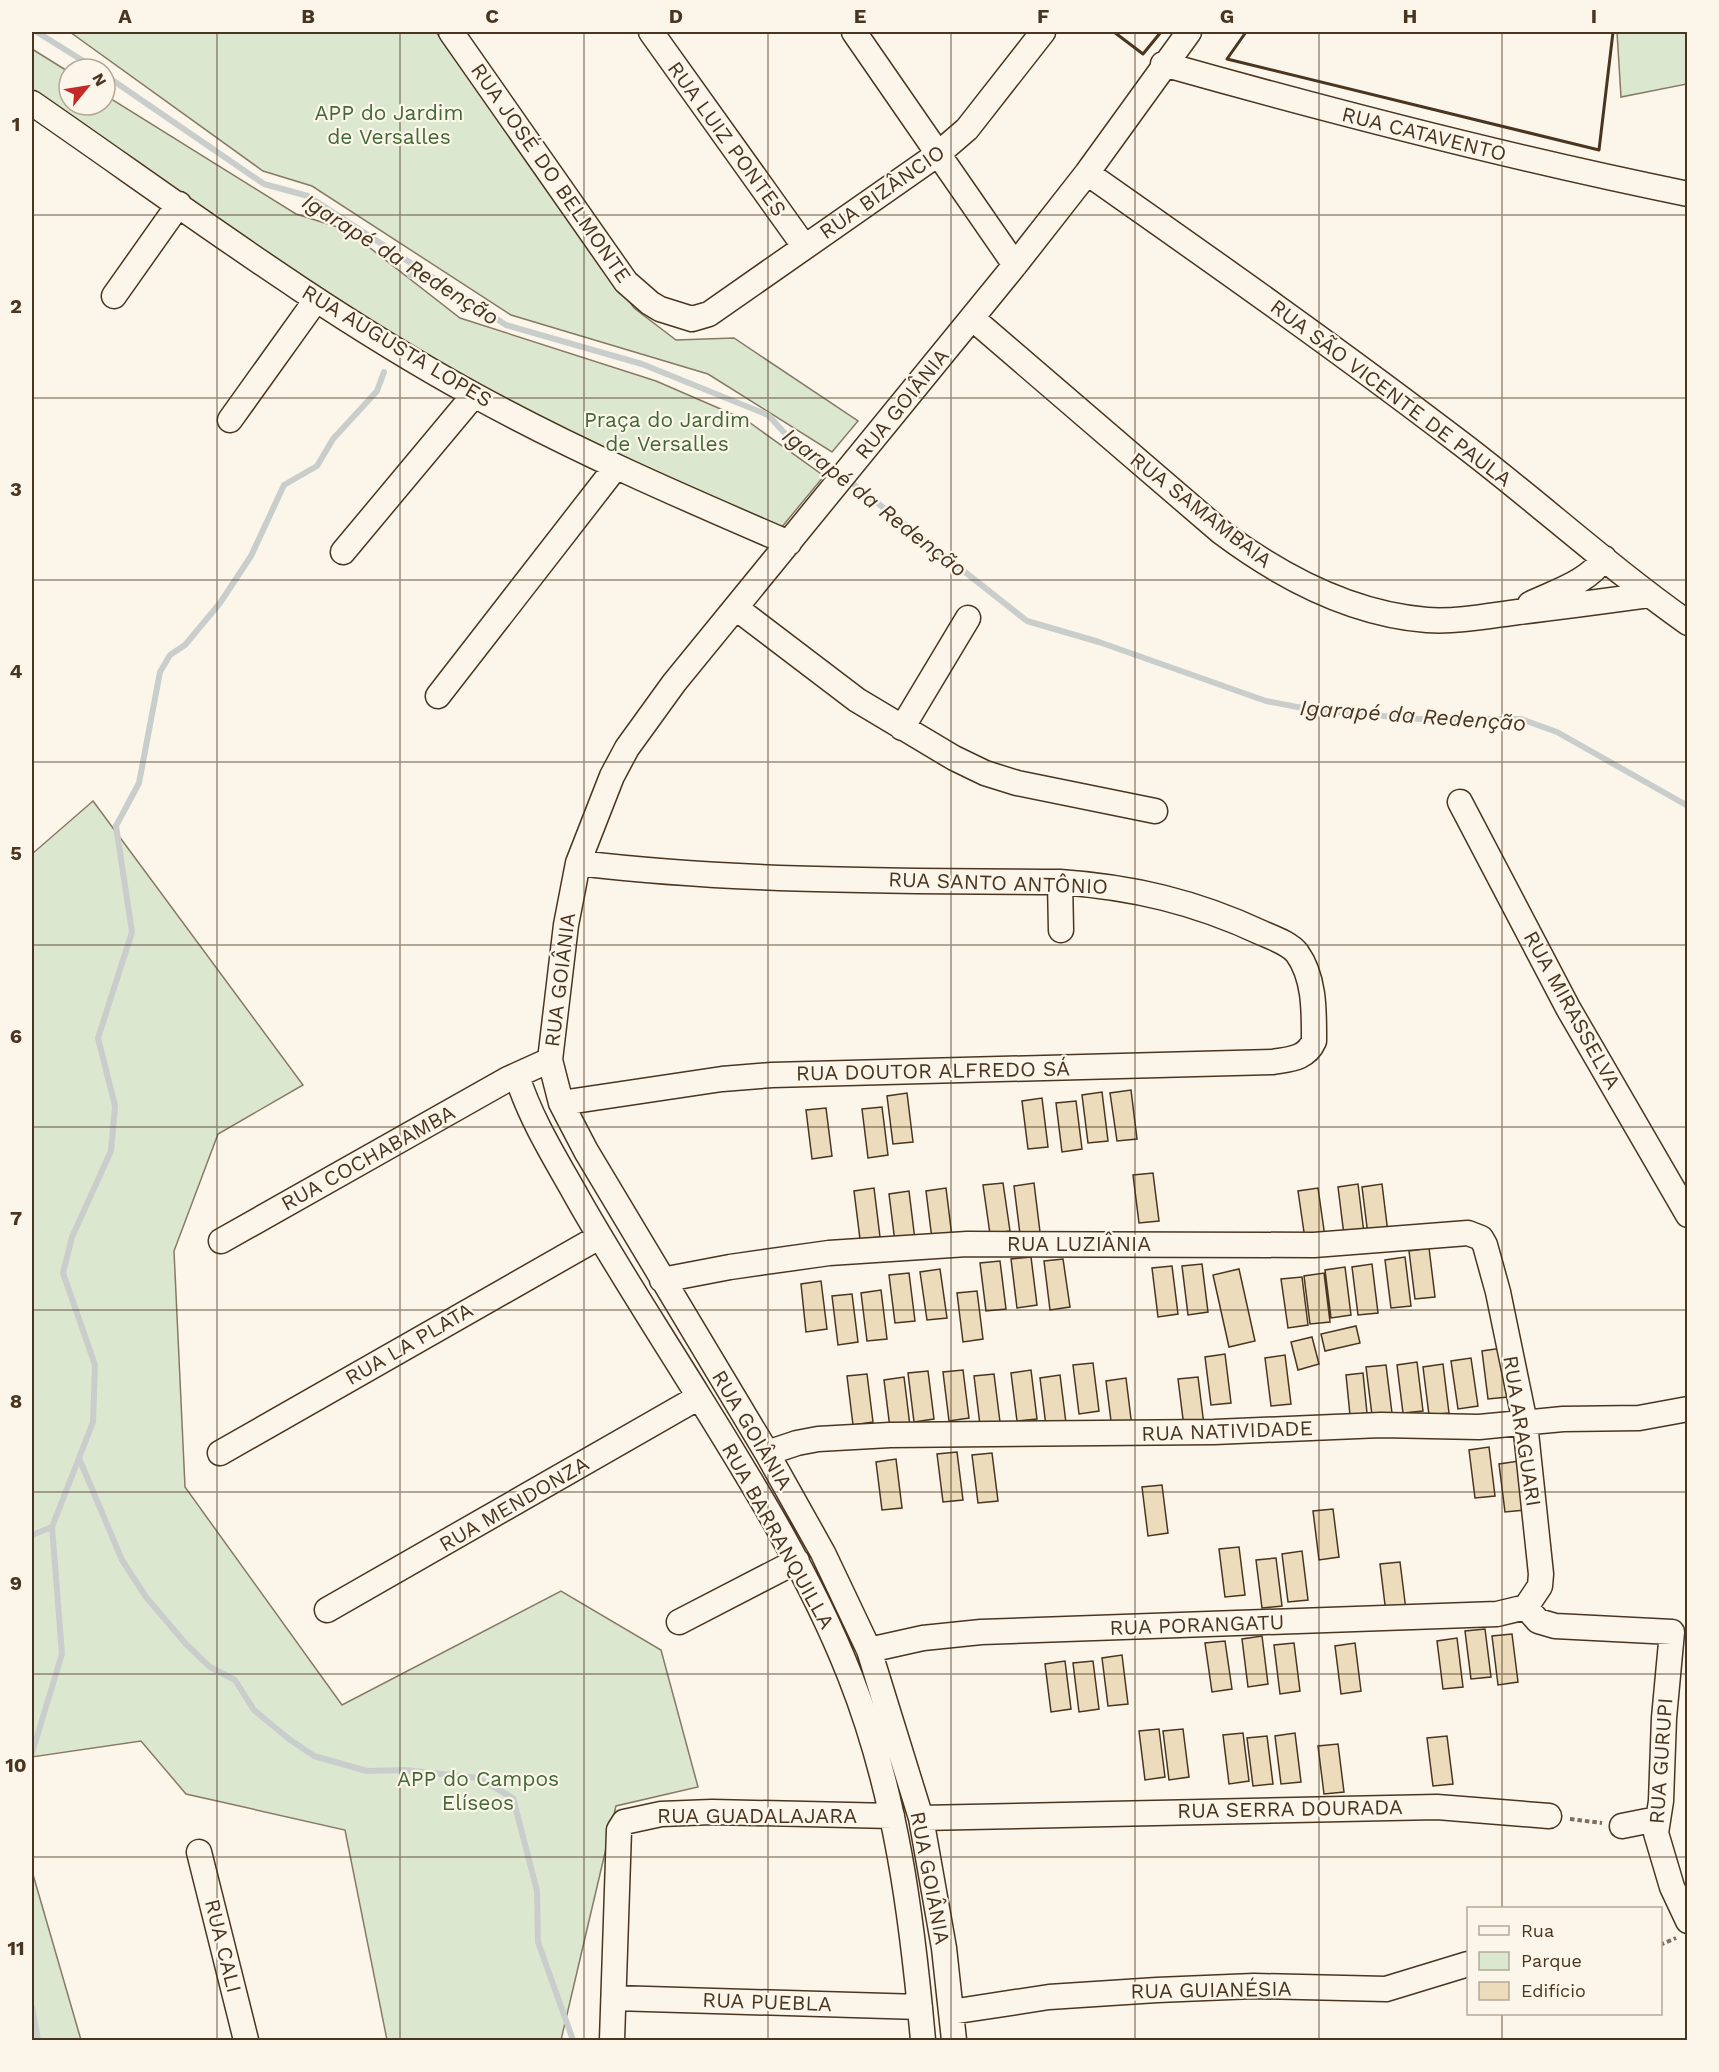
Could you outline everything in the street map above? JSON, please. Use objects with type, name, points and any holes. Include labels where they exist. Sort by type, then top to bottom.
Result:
[{"type":"street","name":"RUA JOSÉ DO BELMONTE","points":[[451,32],[626,282],[650,303],[692,319]]},
{"type":"street","name":"RUA LUIZ PONTES","points":[[651,32],[804,246]]},
{"type":"street","points":[[854,32],[1015,265]]},
{"type":"street","name":"RUA BIZÂNCIO","points":[[692,319],[709,314],[938,154],[967,129],[1043,32]]},
{"type":"street","name":"RUA GOIÂNIA","points":[[954,2040],[935,1886],[921,1818],[873,1659],[823,1553],[561,1103],[550,1060],[562,953],[578,863],[620,759],[674,683],[1015,265],[1087,173],[1163,64],[1189,32]]},
{"type":"street","name":"RUA CATAVENTO","points":[[1163,64],[1381,124],[1558,168],[1688,194]]},
{"type":"street","name":"RUA AUGUSTA LOPES","points":[[32,103],[316,300],[474,395],[615,468],[789,543]]},
{"type":"street","name":"RUA SÃO VICENTE DE PAULA","points":[[1087,173],[1287,314],[1464,446],[1649,595],[1688,623]]},
{"type":"street","points":[[114,296],[178,204]]},
{"type":"street","points":[[230,420],[316,300]]},
{"type":"street","name":"RUA SAMAMBAIA","points":[[972,318],[1221,532],[1287,577],[1358,606],[1405,617],[1449,620],[1649,595]]},
{"type":"street","points":[[343,552],[474,395]]},
{"type":"street","points":[[438,696],[615,468]]},
{"type":"street","points":[[1509,613],[1578,582],[1597,568],[1604,558]]},
{"type":"street","points":[[736,608],[838,686],[902,728],[985,773],[1017,783],[1155,811]]},
{"type":"street","points":[[902,728],[968,618]]},
{"type":"street","name":"RUA MIRASSELVA","points":[[1460,802],[1568,1008],[1688,1215]]},
{"type":"street","name":"RUA SANTO ANTÔNIO","points":[[578,863],[663,873],[722,876],[1060,882],[1111,886],[1154,894],[1208,909],[1290,947],[1305,966],[1312,993],[1314,1041],[1305,1054]]},
{"type":"street","points":[[1060,882],[1061,930]]},
{"type":"street","name":"RUA DOUTOR ALFREDO SÁ","points":[[561,1103],[722,1079],[772,1075],[1273,1062],[1305,1054]]},
{"type":"street","name":"RUA COCHABAMBA","points":[[221,1241],[517,1076],[550,1060]]},
{"type":"street","name":"RUA BARRANQUILLA","points":[[517,1076],[532,1119],[599,1237],[699,1396],[797,1561],[851,1678],[892,1816],[908,1894],[923,2040]]},
{"type":"street","name":"RUA LUZIÂNIA","points":[[662,1280],[740,1265],[829,1253],[968,1244],[1314,1245],[1468,1233],[1481,1238],[1488,1253]]},
{"type":"street","name":"RUA LA PLATA","points":[[220,1453],[599,1237]]},
{"type":"street","name":"RUA ARAGUARI","points":[[1488,1253],[1526,1423],[1541,1574],[1540,1586],[1526,1607]]},
{"type":"street","name":"RUA MENDONZA","points":[[327,1610],[699,1396]]},
{"type":"street","name":"RUA NATIVIDADE","points":[[767,1454],[797,1443],[818,1439],[890,1435],[1214,1432],[1381,1425],[1479,1427],[1563,1419],[1639,1418],[1688,1409]]},
{"type":"street","points":[[679,1622],[797,1561]]},
{"type":"street","name":"RUA GURUPI","points":[[1526,1607],[1538,1621],[1555,1626],[1672,1632],[1664,1718],[1661,1801],[1656,1838],[1672,1887],[1688,1921]]},
{"type":"street","name":"RUA PORANGATU","points":[[851,1678],[873,1659],[923,1638],[981,1632],[1497,1614],[1526,1607]]},
{"type":"street","name":"RUA SERRA DOURADA","points":[[921,1818],[1437,1807],[1549,1816]]},
{"type":"street","name":"RUA GUADALAJARA","points":[[614,1998],[620,1857],[619,1830],[622,1824],[631,1819],[661,1814],[712,1812],[892,1816]]},
{"type":"street","points":[[1622,1826],[1658,1820]]},
{"type":"street","name":"RUA CALI","points":[[199,1852],[246,2040]]},
{"type":"street","name":"RUA GUIANÉSIA","points":[[951,2012],[1049,1997],[1157,1990],[1254,1986],[1386,1989],[1467,1964]]},
{"type":"street","points":[[612,2040],[614,1998]]},
{"type":"street","name":"RUA PUEBLA","points":[[614,1998],[920,2007]]},
{"type":"path","points":[[1549,1816],[1622,1826]]},
{"type":"green space","name":"APP do Jardim de Versalles","points":[[70,32],[436,32],[634,308],[676,340],[734,338],[858,421],[832,452],[708,374],[511,315],[312,186],[263,171],[117,66],[117,57],[105,57]]},
{"type":"green space","points":[[1617,32],[1687,32],[1687,84],[1621,97]]},
{"type":"green space","name":"Praça do Jardim de Versalles","points":[[32,49],[57,65],[57,109],[32,92]]},
{"type":"green space","name":"Praça do Jardim de Versalles","points":[[117,102],[296,214],[347,230],[460,318],[656,381],[746,420],[824,476],[781,528],[613,453],[403,347],[68,117],[117,117]]},
{"type":"green space","name":"APP do Campos Elíseos","points":[[93,801],[303,1085],[218,1134],[174,1251],[185,1487],[342,1705],[561,1591],[661,1650],[698,1787],[616,1806],[561,2040],[387,2040],[345,1830],[186,1794],[141,1741],[32,1757],[32,854]]},
{"type":"green space","points":[[32,1871],[81,2040],[32,2040]]},
{"type":"building","points":[[1131,1090],[1137,1139],[1117,1141],[1110,1093]]},
{"type":"building","points":[[1102,1092],[1108,1141],[1088,1143],[1082,1095]]},
{"type":"building","points":[[907,1093],[913,1142],[893,1144],[887,1096]]},
{"type":"building","points":[[1042,1098],[1048,1147],[1028,1149],[1022,1101]]},
{"type":"building","points":[[1076,1101],[1082,1149],[1062,1152],[1056,1103]]},
{"type":"building","points":[[882,1107],[888,1155],[868,1158],[862,1109]]},
{"type":"building","points":[[826,1108],[832,1156],[812,1159],[806,1110]]},
{"type":"building","points":[[1153,1173],[1159,1221],[1139,1223],[1133,1175]]},
{"type":"building","points":[[1003,1183],[1010,1231],[990,1234],[983,1185]]},
{"type":"building","points":[[1034,1183],[1040,1232],[1020,1234],[1014,1186]]},
{"type":"building","points":[[1358,1184],[1364,1233],[1344,1235],[1338,1187]]},
{"type":"building","points":[[1382,1184],[1388,1233],[1368,1235],[1362,1187]]},
{"type":"building","points":[[874,1188],[880,1237],[860,1239],[854,1191]]},
{"type":"building","points":[[946,1188],[952,1237],[932,1239],[926,1191]]},
{"type":"building","points":[[1318,1188],[1325,1237],[1305,1239],[1298,1191]]},
{"type":"building","points":[[909,1191],[915,1240],[895,1242],[889,1194]]},
{"type":"building","points":[[1429,1248],[1435,1297],[1415,1299],[1409,1251]]},
{"type":"building","points":[[1031,1257],[1037,1305],[1017,1308],[1011,1259]]},
{"type":"building","points":[[1405,1257],[1411,1306],[1391,1308],[1385,1260]]},
{"type":"building","points":[[1063,1259],[1070,1307],[1050,1310],[1044,1261]]},
{"type":"building","points":[[1000,1261],[1006,1309],[986,1311],[980,1263]]},
{"type":"building","points":[[1202,1264],[1208,1312],[1188,1315],[1182,1266]]},
{"type":"building","points":[[1372,1264],[1378,1313],[1358,1315],[1352,1267]]},
{"type":"building","points":[[1172,1266],[1178,1314],[1158,1317],[1152,1268]]},
{"type":"building","points":[[1345,1267],[1351,1315],[1331,1318],[1325,1270]]},
{"type":"building","points":[[940,1269],[947,1318],[927,1320],[920,1272]]},
{"type":"building","points":[[1239,1269],[1255,1341],[1229,1347],[1213,1275]]},
{"type":"building","points":[[909,1273],[915,1321],[895,1323],[889,1275]]},
{"type":"building","points":[[1324,1273],[1330,1322],[1310,1324],[1304,1276]]},
{"type":"building","points":[[1302,1277],[1308,1325],[1288,1328],[1281,1279]]},
{"type":"building","points":[[821,1281],[827,1329],[806,1332],[801,1284]]},
{"type":"building","points":[[881,1290],[887,1339],[867,1341],[861,1293]]},
{"type":"building","points":[[977,1291],[983,1339],[963,1342],[957,1293]]},
{"type":"building","points":[[852,1294],[858,1342],[838,1345],[832,1296]]},
{"type":"building","points":[[1356,1326],[1360,1343],[1325,1351],[1321,1334]]},
{"type":"building","points":[[1312,1337],[1319,1364],[1298,1370],[1291,1342]]},
{"type":"building","points":[[1502,1348],[1508,1397],[1488,1399],[1482,1351]]},
{"type":"building","points":[[1225,1354],[1231,1403],[1211,1405],[1205,1357]]},
{"type":"building","points":[[1285,1355],[1291,1404],[1271,1406],[1265,1358]]},
{"type":"building","points":[[1471,1358],[1478,1406],[1458,1409],[1451,1361]]},
{"type":"building","points":[[1417,1362],[1423,1411],[1403,1413],[1397,1365]]},
{"type":"building","points":[[1093,1363],[1099,1411],[1079,1414],[1073,1365]]},
{"type":"building","points":[[1443,1364],[1449,1413],[1429,1415],[1423,1367]]},
{"type":"building","points":[[1386,1365],[1392,1413],[1372,1415],[1366,1367]]},
{"type":"building","points":[[963,1370],[969,1418],[949,1421],[943,1372]]},
{"type":"building","points":[[1031,1370],[1037,1419],[1017,1421],[1011,1373]]},
{"type":"building","points":[[928,1371],[934,1419],[914,1422],[908,1373]]},
{"type":"building","points":[[1363,1373],[1367,1413],[1350,1415],[1346,1375]]},
{"type":"building","points":[[867,1374],[873,1422],[853,1425],[847,1376]]},
{"type":"building","points":[[994,1374],[1000,1422],[980,1425],[974,1376]]},
{"type":"building","points":[[1060,1375],[1066,1423],[1046,1426],[1040,1378]]},
{"type":"building","points":[[904,1377],[910,1426],[890,1428],[884,1380]]},
{"type":"building","points":[[1198,1377],[1204,1425],[1184,1427],[1178,1379]]},
{"type":"building","points":[[1126,1378],[1132,1427],[1112,1429],[1106,1381]]},
{"type":"building","points":[[1489,1447],[1495,1496],[1475,1498],[1469,1450]]},
{"type":"building","points":[[957,1452],[963,1500],[943,1502],[937,1454]]},
{"type":"building","points":[[992,1453],[998,1501],[978,1503],[972,1455]]},
{"type":"building","points":[[896,1459],[902,1508],[882,1510],[876,1462]]},
{"type":"building","points":[[1519,1461],[1525,1510],[1505,1512],[1499,1464]]},
{"type":"building","points":[[1162,1485],[1168,1533],[1148,1536],[1142,1487]]},
{"type":"building","points":[[1333,1509],[1339,1557],[1319,1560],[1313,1511]]},
{"type":"building","points":[[1239,1547],[1245,1595],[1225,1597],[1219,1549]]},
{"type":"building","points":[[1302,1551],[1308,1600],[1288,1602],[1282,1554]]},
{"type":"building","points":[[1276,1558],[1282,1606],[1262,1608],[1256,1560]]},
{"type":"building","points":[[1400,1562],[1406,1610],[1386,1613],[1380,1564]]},
{"type":"building","points":[[1485,1629],[1491,1677],[1471,1679],[1465,1631]]},
{"type":"building","points":[[1512,1634],[1518,1682],[1498,1685],[1492,1636]]},
{"type":"building","points":[[1262,1636],[1268,1684],[1248,1687],[1242,1639]]},
{"type":"building","points":[[1457,1638],[1463,1687],[1443,1689],[1437,1641]]},
{"type":"building","points":[[1225,1641],[1232,1689],[1212,1692],[1205,1643]]},
{"type":"building","points":[[1294,1643],[1300,1691],[1280,1694],[1274,1645]]},
{"type":"building","points":[[1355,1643],[1361,1691],[1341,1694],[1335,1646]]},
{"type":"building","points":[[1122,1655],[1128,1704],[1108,1706],[1102,1658]]},
{"type":"building","points":[[1065,1661],[1071,1709],[1051,1712],[1045,1664]]},
{"type":"building","points":[[1093,1661],[1099,1709],[1079,1712],[1073,1663]]},
{"type":"building","points":[[1159,1729],[1165,1777],[1145,1780],[1139,1731]]},
{"type":"building","points":[[1183,1729],[1189,1777],[1169,1780],[1163,1731]]},
{"type":"building","points":[[1243,1733],[1249,1781],[1229,1784],[1223,1735]]},
{"type":"building","points":[[1295,1733],[1301,1782],[1281,1784],[1275,1736]]},
{"type":"building","points":[[1267,1736],[1273,1784],[1253,1786],[1247,1738]]},
{"type":"building","points":[[1447,1736],[1453,1784],[1433,1786],[1427,1738]]},
{"type":"building","points":[[1338,1744],[1344,1792],[1324,1794],[1318,1746]]},
{"type":"waterway","name":"Igarapé da Redenção","points":[[37,32],[77,57]]},
{"type":"waterway","name":"Igarapé da Redenção","points":[[117,83],[264,184],[308,196],[506,325],[642,364],[768,415],[792,441],[838,474]]},
{"type":"waterway","points":[[410,276],[417,269]]},
{"type":"waterway","points":[[32,1753],[62,1654],[52,1527],[93,1422],[95,1365],[63,1273],[72,1237],[111,1151],[115,1106],[98,1038],[132,932],[116,826],[139,783],[160,672],[170,655],[185,645],[220,603],[251,556],[284,485],[317,466],[333,439],[377,391],[384,372]]},
{"type":"waterway","name":"Igarapé da Redenção","points":[[847,479],[1027,621],[1099,642],[1266,701],[1313,710],[1419,719],[1521,719],[1557,732],[1688,806]]},
{"type":"waterway","points":[[79,1458],[122,1560],[146,1597],[186,1644],[210,1667],[235,1680],[254,1710],[289,1739],[314,1756],[367,1771],[405,1770],[478,1778],[513,1798],[537,1891],[538,1942],[573,2040]]},
{"type":"waterway","points":[[32,1535],[52,1527]]},
{"type":"waterway","points":[[32,2007],[38,2040]]},
{"type":"wall","points":[[1114,32],[1143,54],[1161,32]]},
{"type":"wall","points":[[1246,32],[1227,59],[1599,150],[1613,32]]}]
